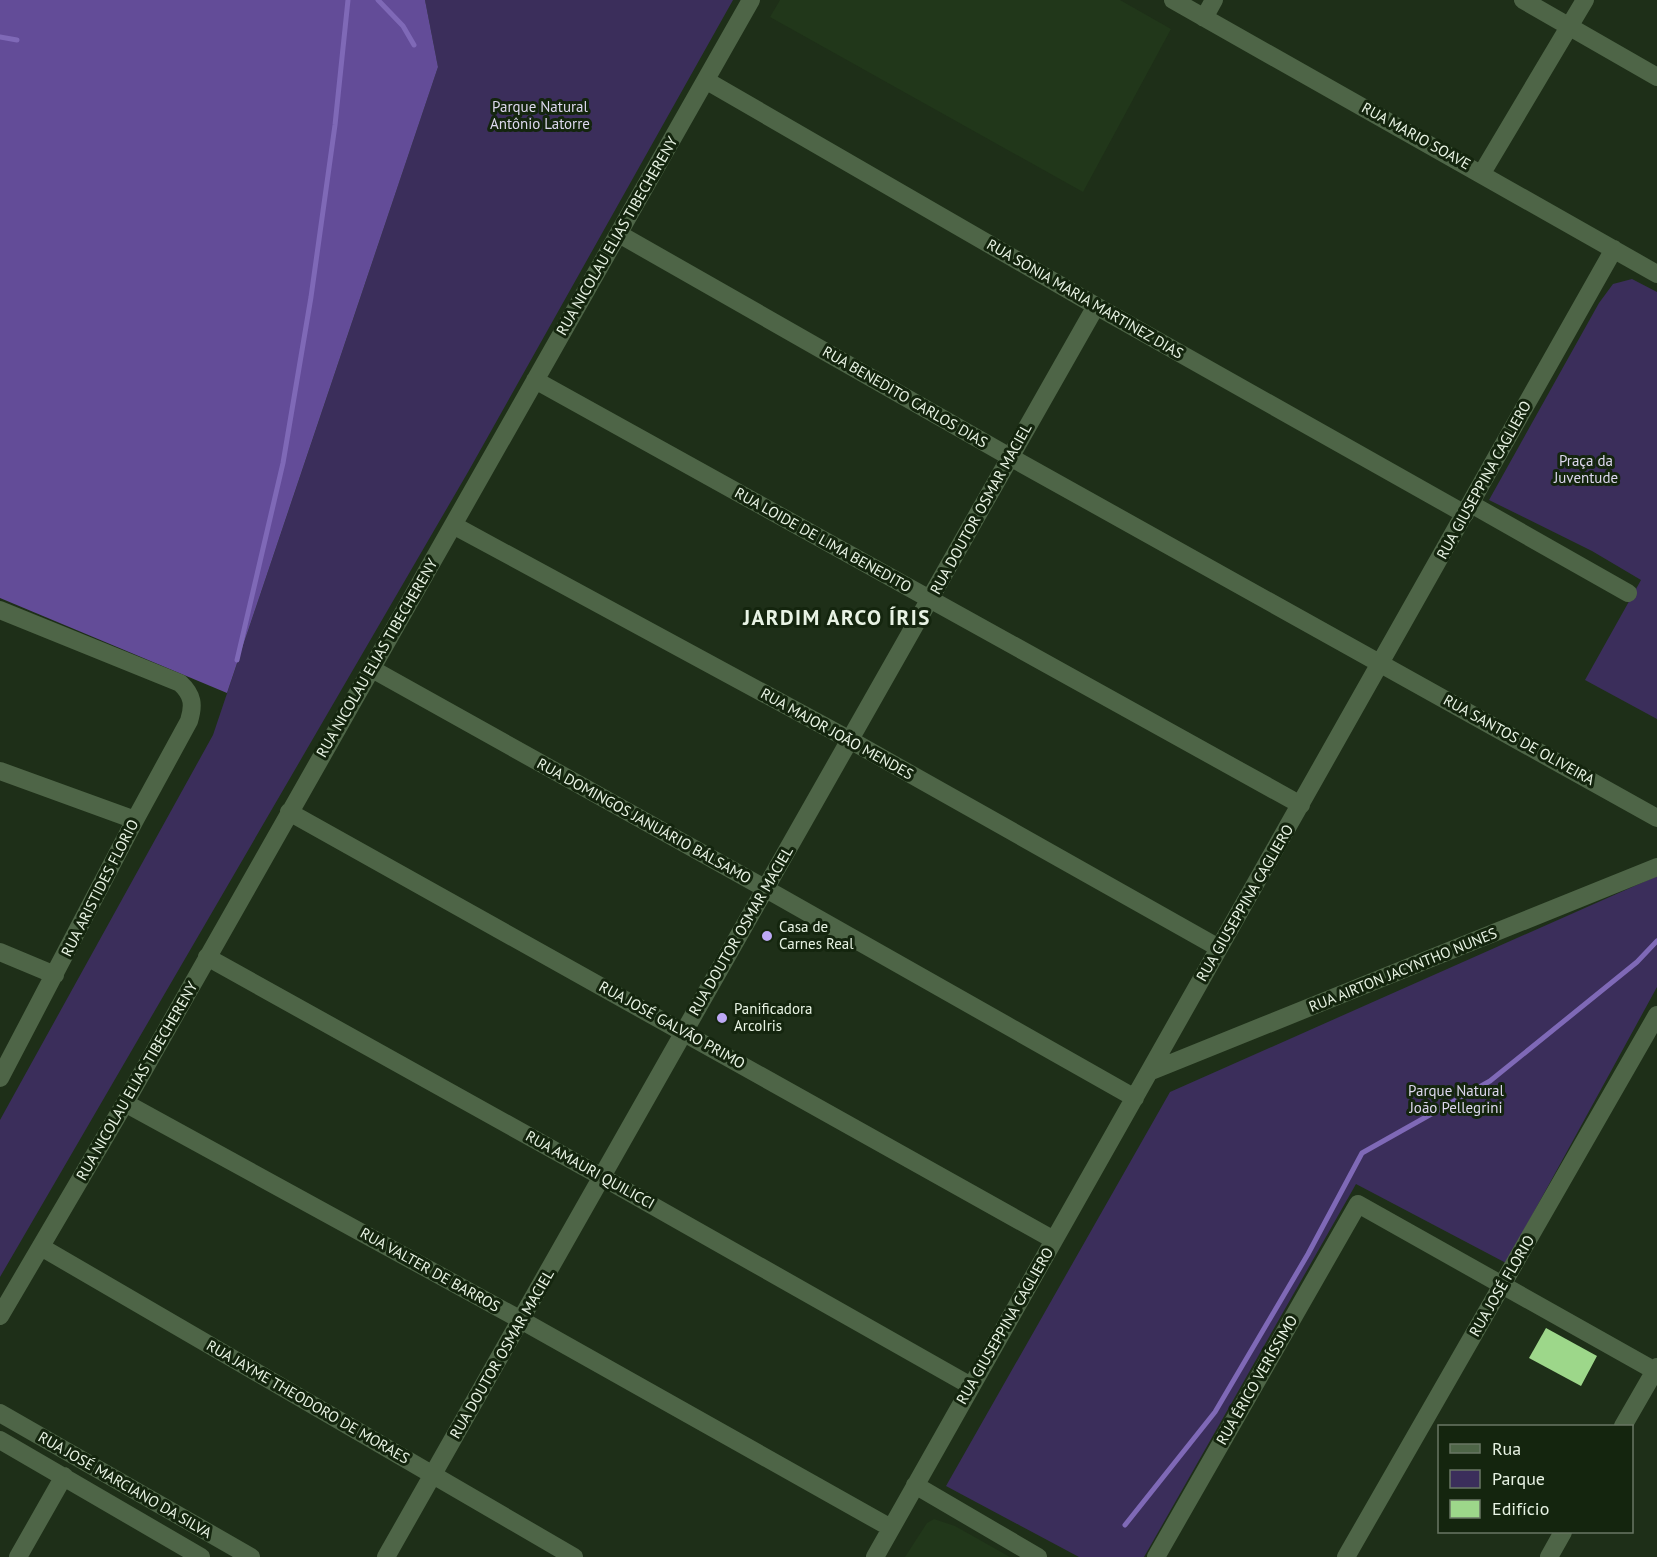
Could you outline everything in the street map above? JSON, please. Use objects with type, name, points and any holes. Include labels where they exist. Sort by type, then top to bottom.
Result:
[{"type":"street","name":"RUA NICOLAU ELIAS TIBECHERENY","points":[[0,1316],[125,1104],[751,0]]},
{"type":"street","name":"RUA MARIO SOAVE","points":[[1173,0],[1657,274]]},
{"type":"street","points":[[1204,18],[1215,0]]},
{"type":"street","points":[[1523,0],[1657,77]]},
{"type":"street","points":[[1482,173],[1585,0]]},
{"type":"street","name":"RUA SONIA MARIA MARTINEZ DIAS","points":[[707,81],[1096,306],[1468,509],[1628,592]]},
{"type":"street","name":"RUA BENEDITO CARLOS DIAS","points":[[619,234],[1010,457],[1380,662]]},
{"type":"street","name":"RUA GIUSEPPINA CAGLIERO","points":[[875,1557],[1614,249]]},
{"type":"street","name":"RUA DOUTOR OSMAR MACIEL","points":[[386,1557],[1096,306]]},
{"type":"street","name":"RUA LOIDE DE LIMA BENEDITO","points":[[535,380],[1300,805]]},
{"type":"street","name":"RUA MAJOR JOÃO MENDES","points":[[453,525],[850,740],[1219,948]]},
{"type":"street","name":"RUA ARISTIDES FLORIO","points":[[0,610],[180,683],[192,696],[189,721],[0,1078]]},
{"type":"street","name":"RUA SANTOS DE OLIVEIRA","points":[[1380,662],[1657,818]]},
{"type":"street","name":"RUA DOMINGOS JANUÁRIO BÁLSAMO","points":[[372,669],[1135,1098]]},
{"type":"street","points":[[0,771],[135,820]]},
{"type":"street","name":"RUA JOSÉ GALVÃO PRIMO","points":[[289,812],[1054,1240]]},
{"type":"street","name":"RUA AIRTON JACYNTHO NUNES","points":[[1149,1072],[1657,867]]},
{"type":"street","points":[[0,952],[55,975]]},
{"type":"street","name":"RUA AMAURI QUILICCI","points":[[207,957],[971,1386]]},
{"type":"street","name":"RUA JOSÉ FLORIO","points":[[1346,1557],[1657,1015]]},
{"type":"street","name":"RUA VALTER DE BARROS","points":[[125,1104],[521,1320],[891,1528]]},
{"type":"street","name":"RUA ÉRICO VERÍSSIMO","points":[[1156,1557],[1358,1204],[1503,1285]]},
{"type":"street","name":"RUA JAYME THEODORO DE MORAES","points":[[41,1246],[574,1557]]},
{"type":"street","points":[[1503,1285],[1656,1370],[1624,1425]]},
{"type":"street","name":"RUA JOSÉ MARCIANO DA SILVA","points":[[0,1413],[251,1557]]},
{"type":"street","name":"RUA JOSÉ MARCIANO DA SILVA","points":[[0,1440],[201,1557]]},
{"type":"street","points":[[18,1557],[64,1476]]},
{"type":"street","points":[[915,1485],[1038,1557]]},
{"type":"street","points":[[1549,1557],[1562,1533]]},
{"type":"shaded area","points":[[0,0],[425,0],[438,67],[227,693],[0,598]]},
{"type":"shaded area","points":[[780,0],[1120,0],[1171,29],[1083,192],[770,17]]},
{"type":"shaded area","points":[[934,1519],[955,1526],[1010,1557],[905,1557],[927,1523]]},
{"type":"green space","name":"Parque Natural Antônio Latorre","points":[[425,0],[733,0],[468,472],[0,1277],[0,1120],[213,735],[438,67]]},
{"type":"green space","name":"Praça da Juventude","points":[[1632,279],[1657,292],[1657,719],[1585,680],[1641,580],[1592,551],[1489,500],[1599,303],[1613,284]]},
{"type":"green space","name":"Parque Natural João Pellegrini","points":[[1657,876],[1657,987],[1506,1263],[1356,1184],[1144,1557],[1079,1557],[946,1486],[1170,1092]]},
{"type":"building","points":[[1546,1328],[1597,1356],[1581,1386],[1529,1358]]},
{"type":"waterway","points":[[237,660],[283,463],[311,297],[335,125],[348,0]]},
{"type":"waterway","points":[[378,0],[403,26],[414,45]]},
{"type":"waterway","points":[[0,37],[17,40]]},
{"type":"waterway","points":[[1125,1525],[1215,1412],[1308,1254],[1362,1153],[1490,1081],[1637,962],[1657,941]]},
{"type":"place","name":"Casa de Carnes Real","points":[[767,936]]},
{"type":"place","name":"Panificadora ArcoIris","points":[[722,1018]]},
{"type":"district","name":"JARDIM ARCO ÍRIS","points":[[837,618]]}]
